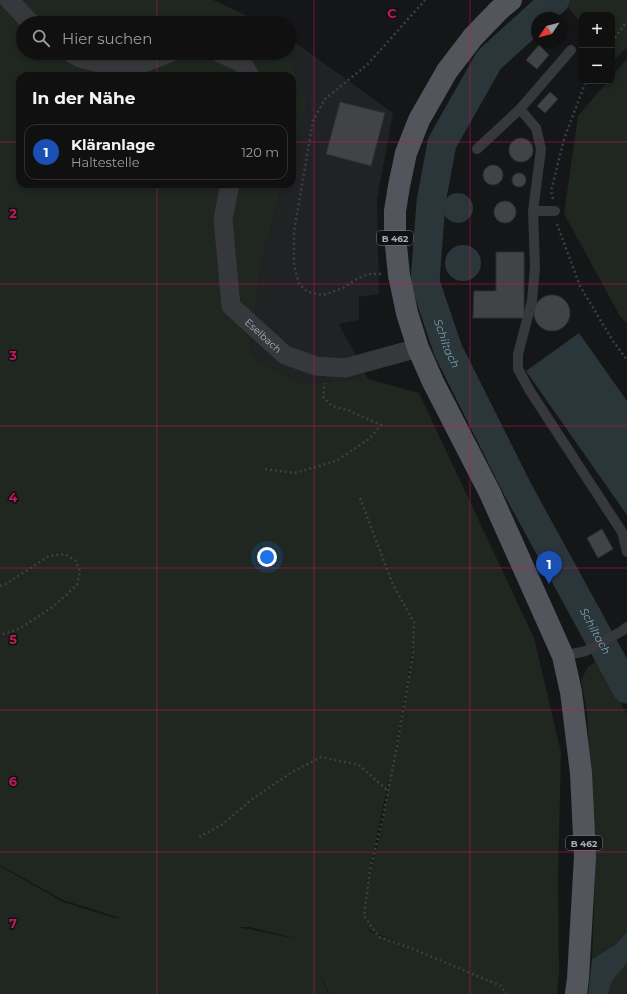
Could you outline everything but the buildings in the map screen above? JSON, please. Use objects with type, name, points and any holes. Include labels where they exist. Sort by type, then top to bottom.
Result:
[{"type":"main road","name":"B 462","points":[[511,0],[468,42],[447,71],[418,120],[406,153],[395,211],[395,236],[399,275],[407,313],[418,348],[433,382],[490,492],[563,656],[571,692],[581,773],[585,856],[576,994]]},
{"type":"street","points":[[9,0],[24,16]]},
{"type":"street","points":[[88,60],[126,70],[152,60]]},
{"type":"street","points":[[235,60],[242,63],[248,72]]},
{"type":"street","name":"Eselbach","points":[[229,188],[223,219],[231,306],[285,355],[316,366],[345,368],[418,348]]},
{"type":"lane","points":[[477,149],[520,109],[571,50]]},
{"type":"lane","points":[[520,109],[536,128],[541,149],[533,211],[535,267],[532,301],[518,354],[518,369],[530,391],[622,532],[627,552]]},
{"type":"lane","points":[[533,211],[555,211]]},
{"type":"lane","points":[[563,656],[586,651],[625,629]]},
{"type":"path","points":[[399,275],[370,274],[358,278],[343,288],[323,295],[308,292],[299,284],[294,265],[294,231],[312,121],[325,99],[368,64],[425,0]]},
{"type":"path","points":[[615,38],[627,22]]},
{"type":"path","points":[[585,84],[564,139],[551,191],[557,227],[580,286],[612,341],[627,360]]},
{"type":"path","points":[[265,469],[295,473],[336,461],[369,439],[381,425],[350,411],[332,406],[323,397],[326,371],[316,366]]},
{"type":"path","points":[[360,498],[393,585],[414,622],[413,653],[397,746],[383,816],[370,870],[364,916],[379,937],[413,949],[501,986],[506,994]]},
{"type":"path","points":[[0,586],[6,584],[49,556],[60,554],[65,554],[76,561],[80,572],[77,585],[54,606],[19,629],[0,635]]},
{"type":"path","points":[[199,837],[223,824],[251,800],[292,772],[321,757],[359,765],[388,791]]},
{"type":"shaded area","points":[[0,0],[213,0],[248,16],[16,16],[16,60],[291,60],[296,72],[16,72],[16,188],[281,188],[261,264],[250,355],[302,383],[368,379],[419,393],[534,638],[561,752],[558,879],[559,973],[557,994],[329,994],[318,969],[328,994],[0,994],[0,866],[63,902],[115,918],[120,918],[63,900],[0,865]],"holes":[[[413,636],[413,653],[395,753],[412,651]],[[389,778],[382,827],[366,888]],[[238,927],[249,927],[299,939]],[[367,929],[450,966],[367,930]]]},
{"type":"shaded area","points":[[563,0],[627,0],[627,47],[615,59],[615,12],[579,12],[579,21]]},
{"type":"shaded area","points":[[296,43],[393,113],[377,199],[379,294],[359,297],[359,320],[339,324],[368,379],[302,383],[250,355],[261,264],[281,188],[296,188],[296,140],[308,103],[291,60],[296,60]]},
{"type":"shaded area","points":[[627,59],[627,324],[620,316],[564,214],[578,116],[605,84],[615,84],[615,73]]},
{"type":"shaded area","points":[[296,73],[308,103],[296,140]]},
{"type":"shaded area","points":[[458,193],[464,194],[472,202],[472,214],[464,222],[458,223],[452,222],[444,214],[443,208],[444,202],[452,194]]},
{"type":"shaded area","points":[[467,245],[476,250],[480,256],[480,270],[476,276],[467,281],[459,281],[450,276],[446,270],[445,259],[450,250],[456,246]]},
{"type":"shaded area","points":[[579,333],[627,401],[627,515],[526,371]]},
{"type":"shaded area","points":[[619,648],[627,662],[627,702],[602,657]]},
{"type":"shaded area","points":[[599,659],[627,715],[627,932],[615,945],[592,959],[595,877],[587,712],[581,680],[588,667]]},
{"type":"shaded area","points":[[627,932],[627,963],[612,981],[608,994],[588,994],[592,959],[615,945]]},
{"type":"shaded area","points":[[627,963],[627,994],[608,994],[612,981]]},
{"type":"waterway","name":"Schiltach","points":[[555,0],[489,60],[442,143],[431,202],[425,282],[448,350],[518,490],[627,689]]},
{"type":"place","name":"Kläranlage","points":[[549,584]]}]
